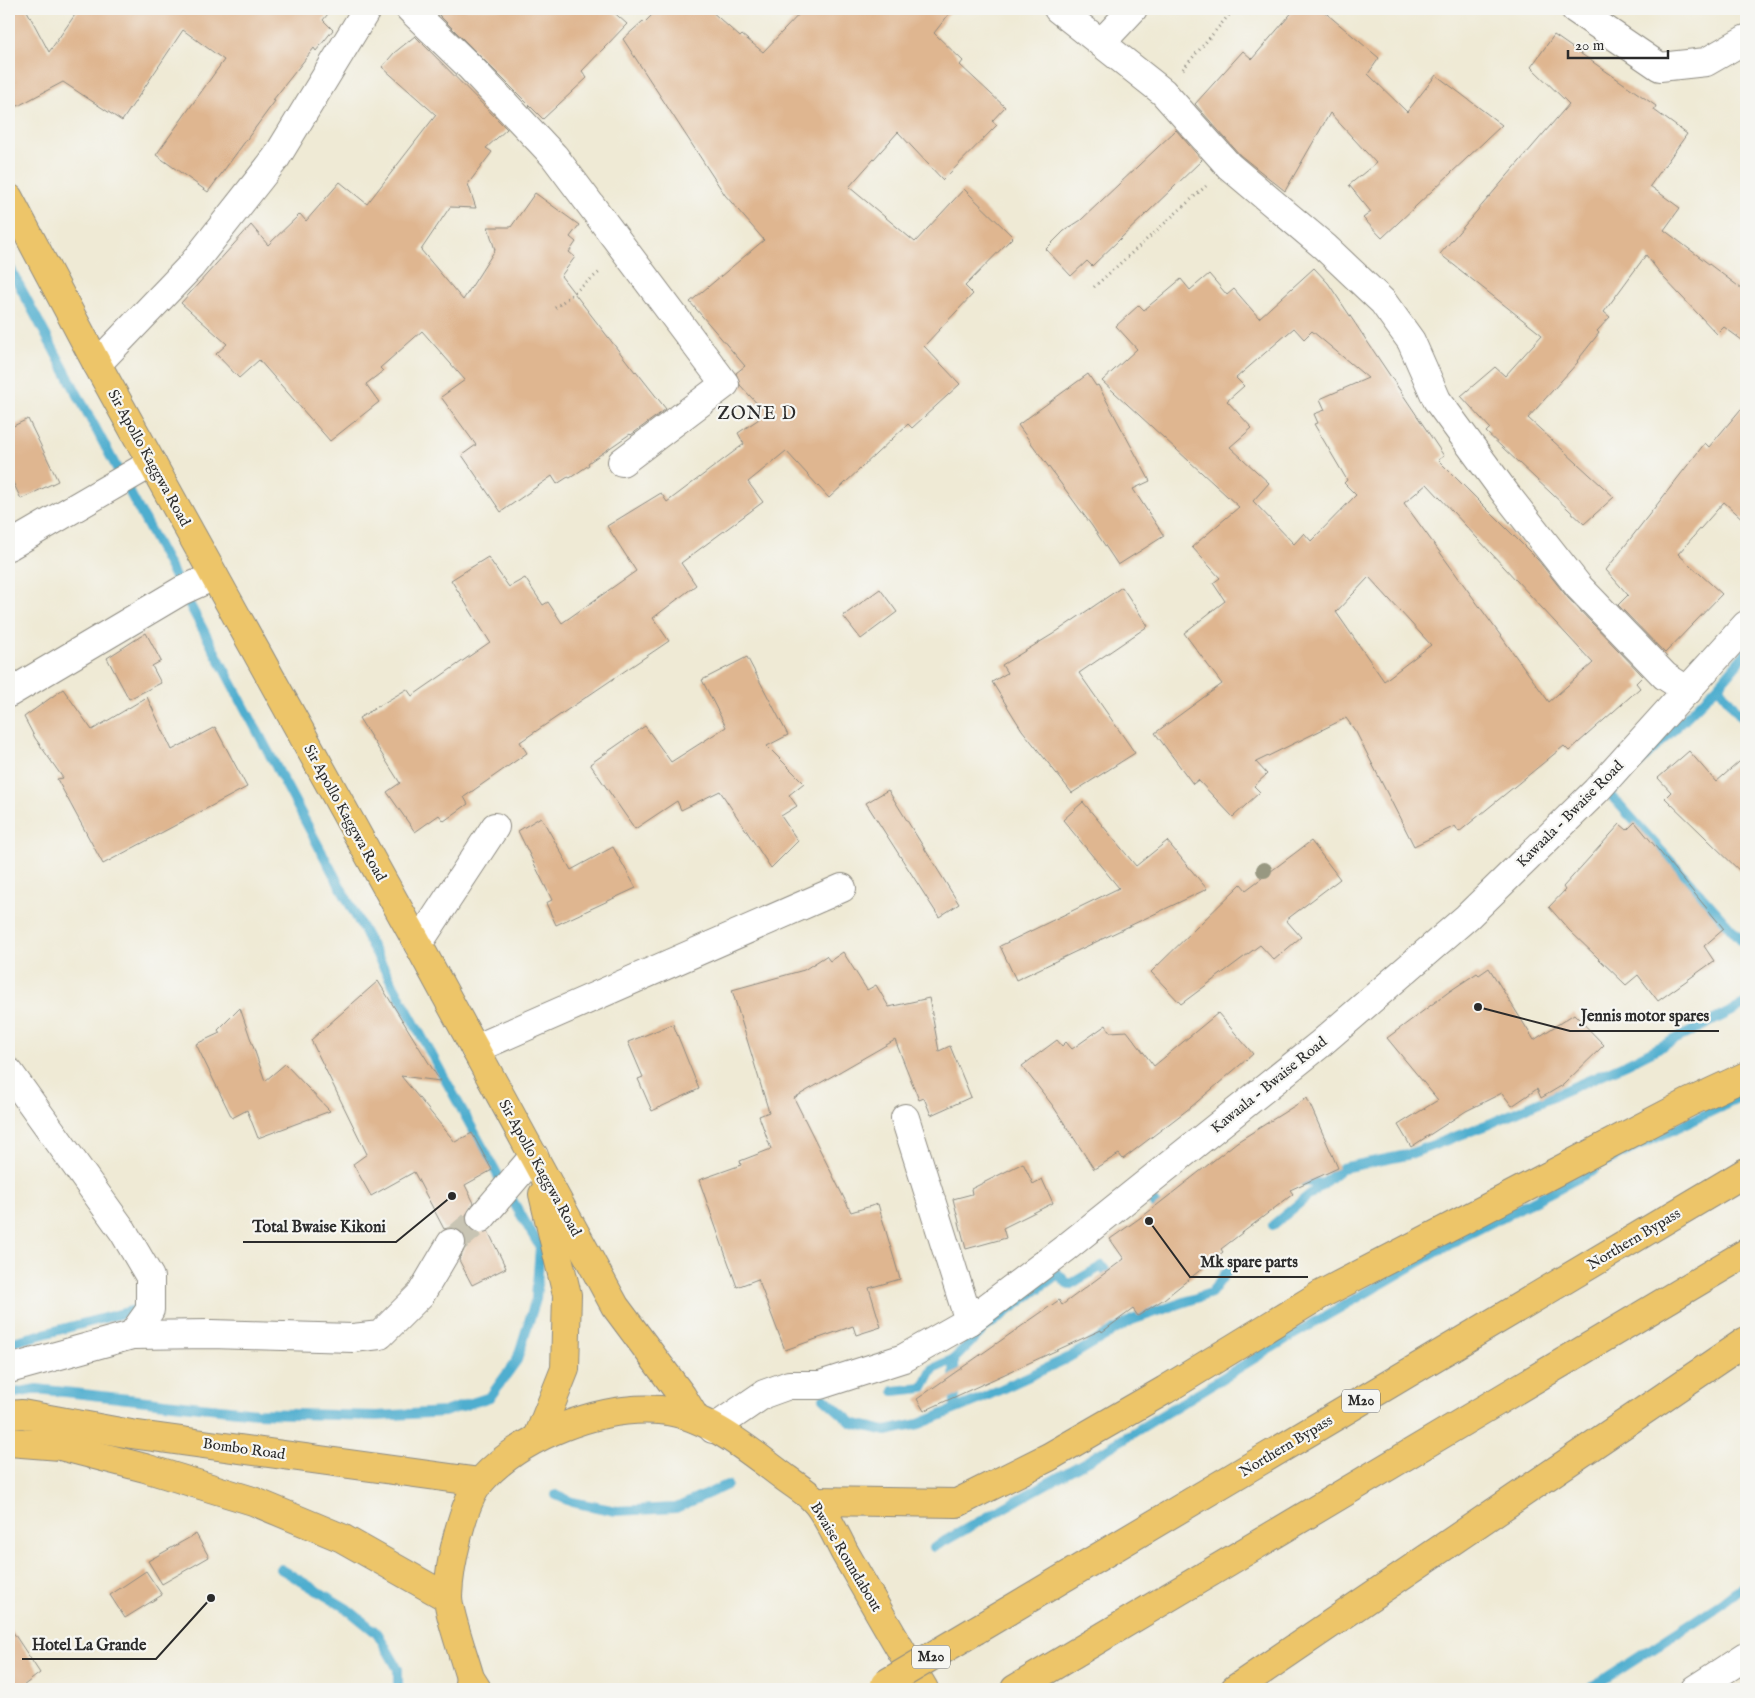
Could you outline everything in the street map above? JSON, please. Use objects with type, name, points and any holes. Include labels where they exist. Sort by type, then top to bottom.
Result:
[{"type":"main road","name":"Sir Apollo Kaggwa Road","points":[[9,198],[97,364],[418,944],[615,1306],[704,1424]]},
{"type":"main road","points":[[815,1501],[957,1503],[1066,1448],[1320,1295],[1690,1102],[1746,1076]]},
{"type":"main road","points":[[534,1156],[567,1295],[565,1369],[538,1437]]},
{"type":"main road","name":"Northern Bypass","points":[[881,1687],[1746,1172]]},
{"type":"main road","points":[[1015,1689],[1746,1253]]},
{"type":"main road","points":[[1236,1689],[1746,1340]]},
{"type":"main road","name":"Bwaise Roundabout","points":[[471,1685],[448,1598],[456,1545],[466,1511],[480,1482],[508,1456],[538,1437],[580,1421],[623,1412],[660,1410],[704,1424],[743,1446],[815,1501],[924,1689]]},
{"type":"main road","name":"Bombo Road","points":[[9,1415],[22,1414],[131,1434],[480,1482]]},
{"type":"main road","points":[[9,1442],[60,1446],[145,1468],[253,1501],[342,1538],[448,1598]]},
{"type":"street","points":[[97,364],[191,266],[276,158],[367,9]]},
{"type":"street","points":[[410,9],[470,67],[554,156],[725,384],[622,462]]},
{"type":"street","points":[[1058,9],[1163,92],[1229,166],[1325,247],[1383,302],[1411,342],[1437,400],[1579,587],[1664,676],[1688,691]]},
{"type":"street","points":[[1101,43],[1133,9]]},
{"type":"street","points":[[1575,9],[1660,67],[1706,62],[1746,39]]},
{"type":"street","points":[[9,546],[152,463]]},
{"type":"street","points":[[9,693],[181,591],[214,576]]},
{"type":"street","name":"Kawaala - Bwaise Road","points":[[704,1424],[764,1394],[789,1385],[820,1384],[904,1358],[969,1321],[1075,1241],[1319,1045],[1467,917],[1596,791],[1746,625]]},
{"type":"street","points":[[418,944],[494,827]]},
{"type":"street","points":[[475,1049],[842,888]]},
{"type":"street","points":[[9,1072],[122,1231],[150,1277],[150,1310],[132,1335]]},
{"type":"street","points":[[905,1118],[969,1321]]},
{"type":"street","points":[[482,1218],[534,1156]]},
{"type":"street","points":[[9,1369],[132,1335],[211,1334],[353,1338],[380,1334],[420,1294],[451,1243]]},
{"type":"street","points":[[1695,1689],[1746,1656]]},
{"type":"path","points":[[1163,92],[1234,9]]},
{"type":"path","points":[[1094,287],[1229,166]]},
{"type":"path","points":[[555,308],[625,252]]},
{"type":"building","points":[[9,9],[26,9],[49,52],[79,9],[332,9],[323,20],[333,30],[316,51],[314,48],[273,100],[275,101],[208,192],[156,155],[224,60],[183,30],[122,121],[63,82],[16,107],[9,93]]},
{"type":"building","points":[[447,9],[610,9],[627,24],[582,71],[587,78],[543,119],[439,15]]},
{"type":"building","points":[[658,9],[709,9],[740,37],[742,35],[763,52],[804,9],[953,9],[934,33],[963,61],[960,65],[1005,107],[992,121],[997,125],[943,180],[898,132],[849,187],[915,242],[964,189],[1013,237],[965,286],[973,294],[924,346],[960,384],[912,428],[908,424],[829,498],[786,451],[748,482],[763,502],[681,563],[696,585],[653,618],[669,641],[520,742],[527,753],[464,797],[468,804],[444,821],[439,815],[415,832],[387,792],[400,783],[359,718],[407,689],[412,696],[490,642],[451,580],[488,557],[509,587],[525,578],[543,605],[548,602],[562,623],[636,571],[607,526],[661,493],[667,502],[744,444],[738,433],[759,419],[754,413],[761,408],[740,385],[736,373],[745,366],[690,302],[764,240],[725,195],[623,39],[643,21],[644,23]]},
{"type":"building","points":[[1295,9],[1321,9],[1379,58],[1368,74],[1407,112],[1436,75],[1502,125],[1382,238],[1363,218],[1371,212],[1349,185],[1376,163],[1330,113],[1285,191],[1240,155],[1195,104],[1243,51],[1252,59]]},
{"type":"building","points":[[1554,35],[1656,106],[1654,110],[1687,134],[1650,186],[1680,208],[1664,230],[1746,292],[1746,343],[1724,327],[1717,334],[1663,277],[1646,255],[1604,312],[1610,317],[1597,331],[1599,333],[1578,362],[1528,418],[1614,497],[1584,524],[1486,432],[1490,428],[1461,396],[1495,367],[1505,376],[1542,335],[1440,254],[1569,104],[1531,67]]},
{"type":"building","points":[[415,36],[507,129],[486,148],[492,152],[468,184],[476,208],[450,207],[421,250],[463,300],[495,250],[488,227],[511,227],[535,193],[579,225],[570,237],[576,242],[569,252],[575,257],[561,276],[666,409],[588,463],[589,465],[570,478],[568,477],[557,484],[552,476],[501,512],[462,455],[476,445],[441,397],[465,380],[422,331],[380,368],[383,371],[366,384],[379,402],[330,441],[259,360],[239,378],[216,354],[227,344],[181,303],[251,225],[268,245],[300,214],[306,221],[340,182],[367,204],[436,115],[382,67],[394,53]]},
{"type":"building","points":[[1176,130],[1202,160],[1092,266],[1087,261],[1071,276],[1046,249],[1064,231],[1081,220]]},
{"type":"building","points":[[1314,268],[1328,283],[1444,456],[1438,460],[1538,560],[1568,598],[1643,676],[1636,683],[1640,688],[1569,751],[1564,746],[1459,832],[1455,826],[1414,846],[1356,732],[1346,718],[1256,762],[1267,774],[1254,786],[1260,792],[1233,817],[1198,780],[1193,784],[1155,733],[1222,684],[1184,633],[1225,601],[1213,583],[1220,578],[1192,547],[1239,507],[1102,381],[1137,349],[1116,326],[1139,305],[1144,310],[1181,279],[1190,290],[1209,274],[1227,295],[1234,289],[1259,318]],"holes":[[[1294,328],[1304,339],[1312,331],[1368,378],[1320,399],[1325,410],[1314,414],[1318,423],[1314,424],[1347,480],[1344,483],[1356,495],[1311,541],[1304,533],[1294,544],[1253,501],[1269,483],[1230,447],[1252,428],[1227,401],[1244,386],[1236,378]],[[1427,484],[1593,663],[1549,702],[1404,503]],[[1369,577],[1431,645],[1384,681],[1336,612]]]},
{"type":"building","points":[[1088,374],[1096,386],[1098,385],[1150,481],[1133,489],[1164,536],[1118,565],[1092,526],[1018,425]]},
{"type":"building","points":[[1746,403],[1746,522],[1724,502],[1678,554],[1722,594],[1665,653],[1618,605],[1628,595],[1606,570],[1705,443],[1709,447]]},
{"type":"building","points":[[28,419],[58,481],[21,499],[9,474],[9,428]]},
{"type":"building","points":[[1122,587],[1148,626],[1079,673],[1135,753],[1072,793],[1022,730],[992,682],[1007,673],[1002,665],[1053,634]]},
{"type":"building","points":[[880,589],[897,612],[861,639],[843,616]]},
{"type":"building","points":[[146,633],[161,661],[152,666],[161,683],[129,699],[107,658]]},
{"type":"building","points":[[747,657],[788,735],[767,746],[804,783],[789,795],[797,806],[781,816],[798,841],[771,868],[720,791],[681,810],[677,801],[635,829],[590,764],[645,726],[671,762],[726,727],[702,680]]},
{"type":"building","points":[[63,689],[92,730],[147,697],[172,750],[215,727],[247,787],[103,864],[57,779],[63,778],[35,738],[24,717]]},
{"type":"building","points":[[1689,751],[1716,782],[1746,756],[1746,877],[1665,798],[1671,792],[1658,778]]},
{"type":"building","points":[[888,790],[959,904],[939,917],[866,803]]},
{"type":"building","points":[[1083,802],[1136,866],[1167,841],[1207,889],[1016,980],[1000,946],[1119,888],[1063,820]]},
{"type":"building","points":[[541,817],[571,870],[613,847],[636,888],[556,925],[546,903],[552,900],[518,831]]},
{"type":"building","points":[[1635,822],[1724,929],[1704,946],[1714,961],[1658,1001],[1638,975],[1626,985],[1569,930],[1549,907],[1565,890],[1563,887],[1620,824],[1627,830]]},
{"type":"building","points":[[1311,841],[1340,879],[1286,920],[1301,937],[1274,960],[1260,945],[1181,1004],[1151,972],[1241,884],[1246,890]]},
{"type":"building","points":[[843,952],[867,990],[876,985],[889,1007],[929,998],[939,1051],[950,1046],[971,1097],[931,1115],[924,1098],[919,1100],[895,1040],[794,1098],[851,1212],[878,1204],[900,1279],[869,1288],[881,1327],[856,1335],[853,1326],[785,1350],[758,1279],[737,1287],[699,1180],[741,1165],[740,1161],[771,1149],[759,1116],[769,1112],[732,990],[804,970],[826,956],[830,961]]},
{"type":"building","points":[[1489,968],[1534,1040],[1574,1014],[1604,1045],[1563,1085],[1541,1098],[1537,1089],[1512,1106],[1502,1093],[1466,1111],[1411,1147],[1398,1125],[1438,1100],[1387,1038],[1450,991],[1477,973],[1479,975]]},
{"type":"building","points":[[378,981],[440,1081],[401,1076],[455,1142],[472,1133],[492,1170],[465,1185],[474,1203],[466,1215],[466,1223],[471,1230],[478,1233],[488,1231],[506,1268],[472,1285],[459,1260],[467,1244],[465,1236],[458,1229],[452,1227],[444,1229],[414,1172],[371,1196],[353,1164],[367,1154],[311,1040]]},
{"type":"building","points":[[240,1008],[265,1081],[285,1064],[330,1111],[258,1138],[247,1110],[232,1118],[196,1044],[220,1033],[218,1030]]},
{"type":"building","points":[[1218,1013],[1253,1054],[1191,1107],[1123,1159],[1119,1154],[1094,1169],[1053,1106],[1022,1066],[1057,1040],[1062,1046],[1066,1042],[1072,1049],[1106,1025],[1110,1032],[1127,1031],[1154,1066]]},
{"type":"building","points":[[673,1024],[699,1089],[652,1111],[638,1079],[643,1077],[628,1042]]},
{"type":"building","points":[[1307,1098],[1338,1168],[1290,1190],[1293,1194],[1221,1249],[1223,1252],[1164,1299],[1138,1316],[1133,1309],[1102,1332],[1101,1330],[924,1411],[917,1399],[1059,1300],[1062,1305],[1124,1259],[1110,1239],[1147,1213],[1237,1142]]},
{"type":"building","points":[[1023,1163],[1033,1184],[1042,1179],[1053,1203],[1003,1228],[1006,1238],[966,1249],[953,1199],[972,1194],[971,1189]]},
{"type":"building","points":[[196,1534],[209,1557],[162,1584],[148,1561]]},
{"type":"building","points":[[146,1571],[162,1595],[125,1618],[110,1595]]},
{"type":"building","points":[[9,1626],[40,1673],[19,1689],[9,1689]]},
{"type":"waterway","points":[[9,266],[374,950],[505,1188],[540,1247],[536,1299],[517,1360],[490,1397],[444,1412],[377,1416],[256,1413],[37,1389],[9,1394]]},
{"type":"waterway","points":[[1746,653],[1718,686],[1609,793],[1746,945]]},
{"type":"waterway","points":[[1718,686],[1746,723]]},
{"type":"waterway","points":[[1273,1225],[1342,1168],[1407,1155],[1489,1124],[1626,1064],[1746,1004]]},
{"type":"waterway","points":[[934,1547],[1089,1460],[1286,1339],[1461,1238],[1594,1170],[1596,1166],[1746,1095]]},
{"type":"waterway","points":[[1294,1179],[1323,1184]]},
{"type":"waterway","points":[[1148,1196],[1165,1216]]},
{"type":"waterway","points":[[824,1398],[852,1423],[886,1431],[919,1424],[978,1400],[1066,1359],[1132,1320],[1211,1293],[1234,1262]]},
{"type":"waterway","points":[[955,1409],[954,1359],[985,1328],[1058,1274],[1069,1285],[1102,1266],[1114,1284]]},
{"type":"waterway","points":[[9,1343],[146,1307]]},
{"type":"waterway","points":[[894,1391],[923,1388],[933,1369],[954,1359]]},
{"type":"waterway","points":[[556,1495],[572,1502],[616,1511],[676,1508],[727,1485]]},
{"type":"waterway","points":[[281,1569],[346,1608],[378,1634],[398,1669],[398,1689]]},
{"type":"waterway","points":[[1590,1689],[1722,1603],[1746,1584]]},
{"type":"tunnel","points":[[451,1243],[481,1218]]},
{"type":"place","name":"Jennis motor spares","points":[[1478,1007]]},
{"type":"place","name":"Total Bwaise Kikoni","points":[[452,1196]]},
{"type":"place","name":"Mk spare parts","points":[[1149,1221]]},
{"type":"place","name":"Hotel La Grande","points":[[211,1598]]},
{"type":"district","name":"ZONE D","points":[[757,414]]}]
